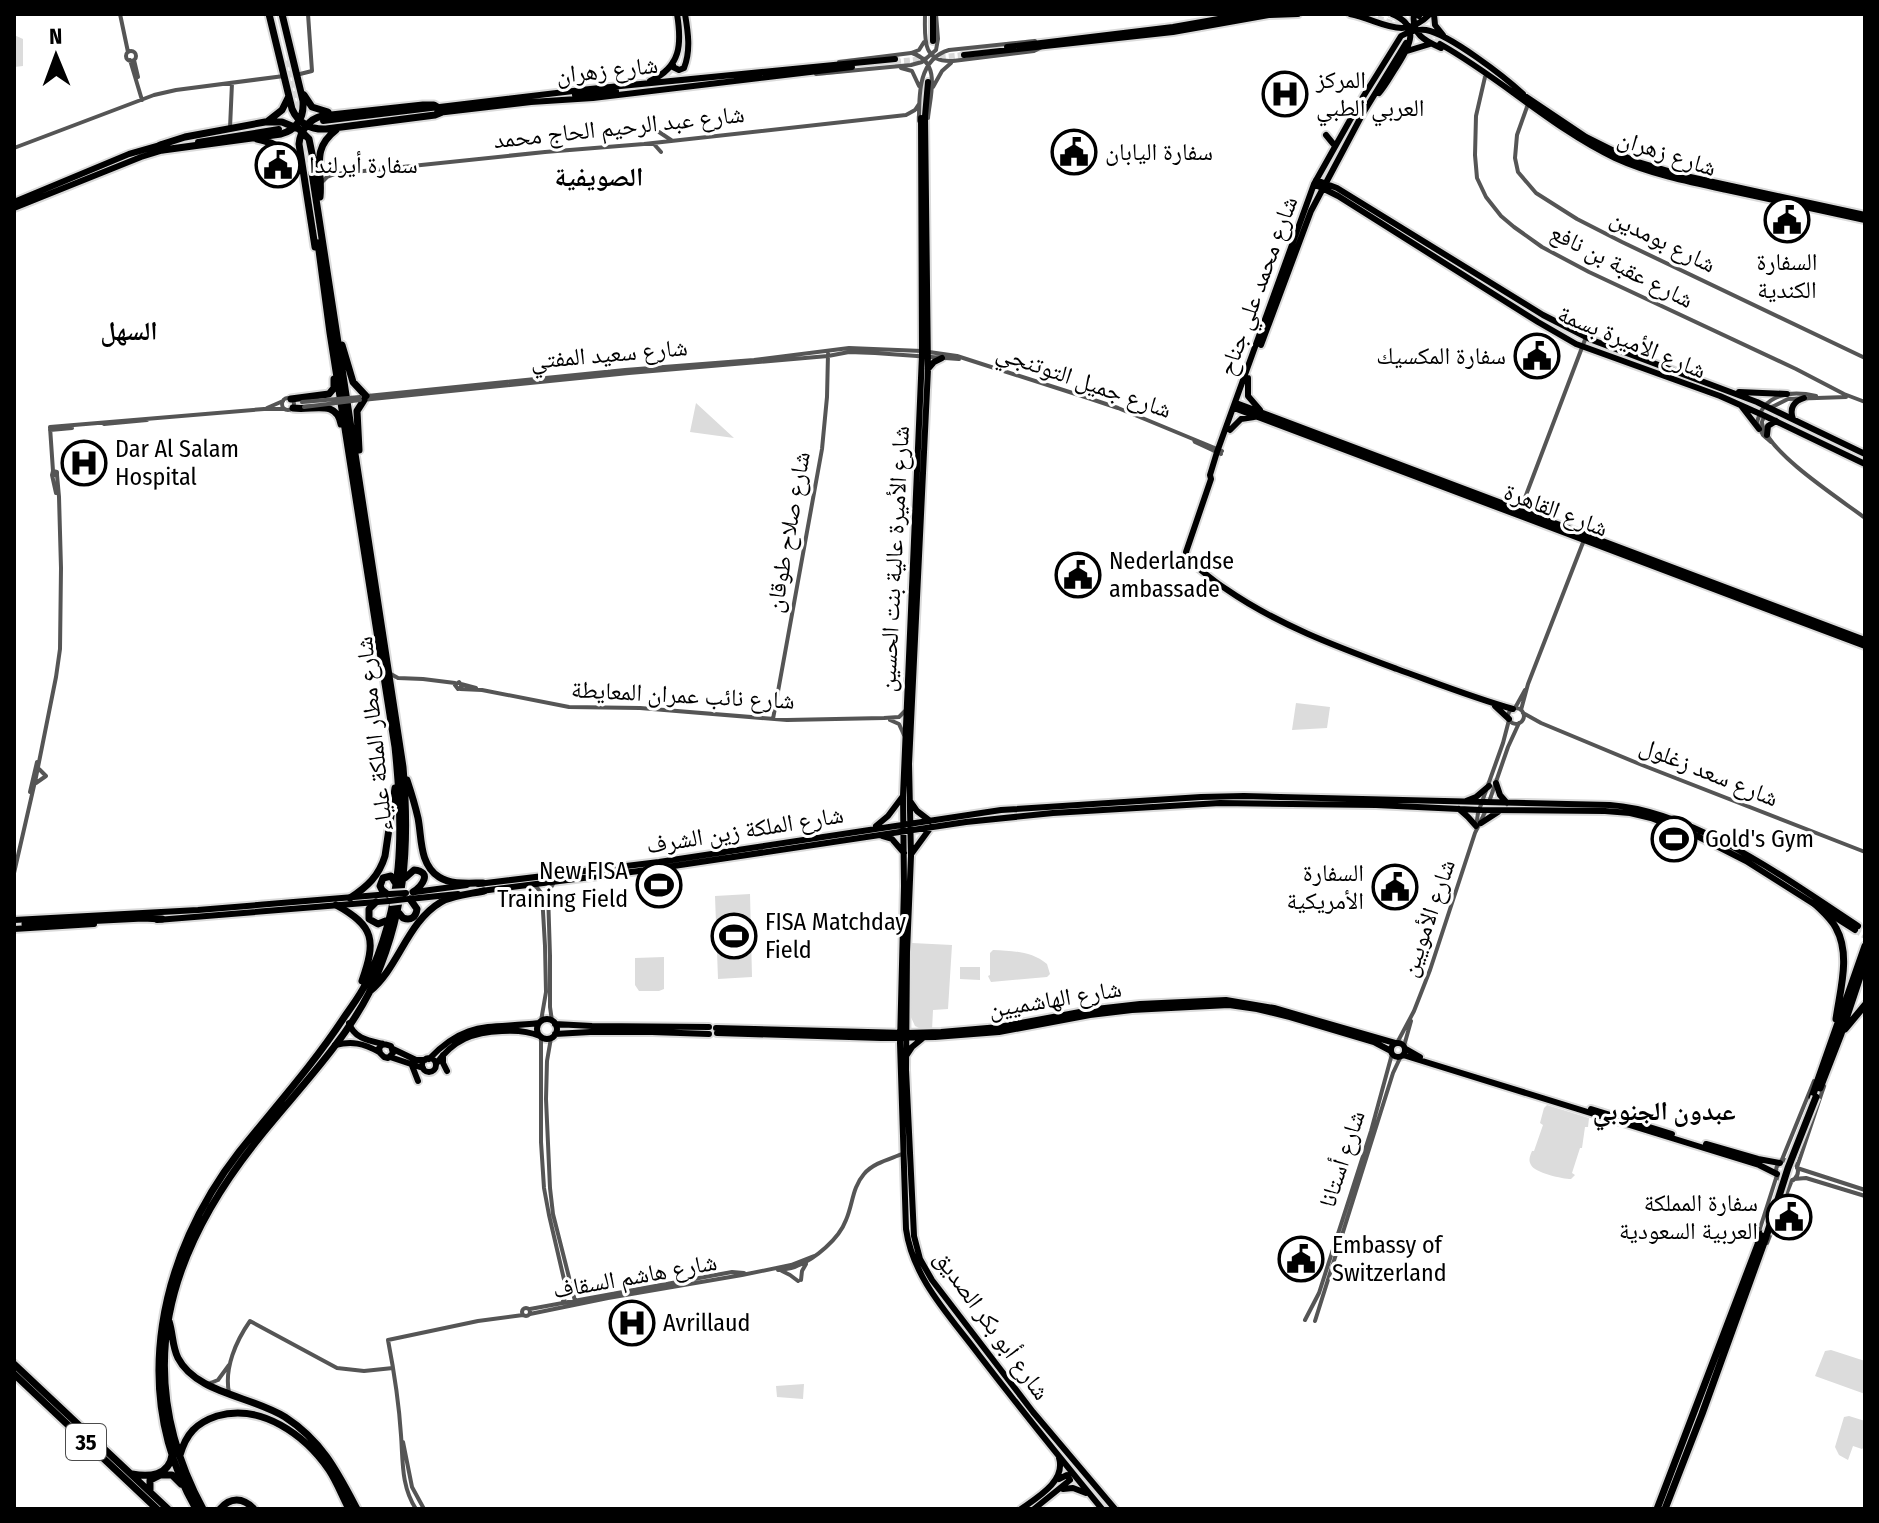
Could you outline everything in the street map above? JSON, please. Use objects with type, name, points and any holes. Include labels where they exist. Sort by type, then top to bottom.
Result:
[{"type":"highway","points":[[276,14],[287,61]]},
{"type":"highway","points":[[276,14],[300,89],[303,106],[299,144],[308,175],[317,261],[325,277]]},
{"type":"highway","points":[[276,14],[288,96],[293,113],[309,139],[320,197],[327,251],[325,277]]},
{"type":"highway","points":[[300,89],[312,107],[342,114]]},
{"type":"highway","points":[[265,122],[282,110],[288,96]]},
{"type":"highway","points":[[161,147],[181,149],[284,133],[301,126],[316,117],[423,105],[435,106],[439,110],[432,116],[339,128],[318,129],[301,126],[282,122],[265,122],[185,137],[161,147]]},
{"type":"highway","points":[[320,197],[320,151],[328,137],[339,128]]},
{"type":"highway","points":[[251,138],[268,141],[287,152],[308,175]]},
{"type":"highway","name":"شارع مطار الملكة علياء","points":[[176,1455],[165,1387],[165,1352],[176,1284],[188,1250],[238,1164],[335,1045],[349,1023],[386,951],[404,880],[407,824],[392,687],[325,277]]},
{"type":"highway","points":[[333,333],[363,398],[358,409],[359,450],[354,464]]},
{"type":"highway","points":[[290,404],[326,395],[333,390],[330,348],[333,333]]},
{"type":"highway","points":[[290,404],[303,410],[328,408],[336,412],[347,454],[354,464]]},
{"type":"highway","name":"شارع مطار الملكة علياء","points":[[196,1509],[161,1404],[159,1358],[165,1303],[174,1271],[201,1211],[236,1155],[364,993],[390,918],[397,887],[401,830],[400,769],[354,464]]},
{"type":"highway","points":[[400,769],[417,815],[422,851],[428,866],[447,881],[483,887]]},
{"type":"highway","points":[[350,898],[370,883],[382,866],[400,769]]},
{"type":"highway","points":[[398,912],[403,918],[413,917],[416,907],[409,896],[424,881],[421,871],[414,870],[404,880]]},
{"type":"highway","points":[[389,896],[380,886],[383,878],[391,876],[397,887]]},
{"type":"highway","points":[[364,993],[381,980],[428,912],[443,901],[483,887]]},
{"type":"highway","points":[[376,902],[368,911],[371,921],[381,924],[390,918]]},
{"type":"highway","points":[[1814,903],[1835,925],[1843,947],[1837,1034],[1821,1069],[1814,1097]]},
{"type":"highway","points":[[336,905],[355,915],[369,935],[364,993]]},
{"type":"highway","points":[[25,924],[162,919]]},
{"type":"highway","points":[[1863,959],[1865,938]]},
{"type":"highway","points":[[1665,1509],[1814,1097],[1830,1062],[1865,946]]},
{"type":"highway","points":[[1837,1034],[1865,1005]]},
{"type":"highway","points":[[1657,1509],[1756,1258]]},
{"type":"highway","points":[[168,1320],[179,1360],[190,1374],[206,1385],[270,1409],[307,1434],[332,1462],[357,1509]]},
{"type":"highway","name":"35","points":[[14,1364],[168,1509]]},
{"type":"highway","name":"35","points":[[14,1374],[157,1509]]},
{"type":"highway","points":[[130,1474],[145,1476],[161,1472],[170,1465],[188,1434],[207,1420],[235,1413],[262,1417],[292,1432],[314,1451],[333,1477],[349,1509]]},
{"type":"highway","points":[[151,1494],[151,1479],[166,1474],[189,1489]]},
{"type":"highway","name":"شارع مطار الملكة علياء","points":[[189,1489],[203,1509]]},
{"type":"highway","points":[[220,1509],[233,1500],[245,1502],[254,1509]]},
{"type":"main road","points":[[681,14],[684,43],[673,66],[675,69],[683,69],[688,49]]},
{"type":"main road","points":[[681,14],[695,79]]},
{"type":"main road","points":[[931,14],[931,40]]},
{"type":"main road","points":[[1044,45],[1247,14]]},
{"type":"main road","points":[[964,53],[1173,32],[1270,15],[1298,14]]},
{"type":"main road","points":[[1350,14],[1392,27],[1429,31],[1492,68],[1525,100]]},
{"type":"main road","points":[[1392,14],[1405,20],[1430,44],[1525,100]]},
{"type":"main road","points":[[1412,29],[1424,15]]},
{"type":"main road","points":[[1412,29],[1424,15]]},
{"type":"main road","points":[[1424,15],[1434,21],[1443,42]]},
{"type":"main road","points":[[1379,22],[1390,31],[1392,51]]},
{"type":"main road","name":"شارع محمد علي جناح","points":[[1220,452],[1311,211],[1335,168],[1362,105],[1411,39],[1412,29]]},
{"type":"main road","name":"شارع محمد علي جناح","points":[[1412,29],[1401,36],[1363,97],[1359,113],[1335,146],[1315,182],[1186,552],[1187,559],[1226,589],[1275,618],[1308,634],[1492,704]]},
{"type":"main road","points":[[1405,45],[1430,44]]},
{"type":"main road","points":[[557,100],[644,86],[676,62]]},
{"type":"main road","name":"شارع زهران","points":[[439,110],[593,98],[895,62]]},
{"type":"main road","name":"شارع زهران","points":[[323,122],[695,79],[809,71]]},
{"type":"main road","name":"شارع الأميرة عالية بنت الحسين","points":[[906,797],[925,353],[923,149],[926,82]]},
{"type":"main road","name":"شارع زهران","points":[[1525,100],[1586,137],[1634,161],[1681,175],[1865,217]]},
{"type":"main road","points":[[14,205],[114,160],[161,147],[279,128]]},
{"type":"main road","points":[[1326,135],[1335,146]]},
{"type":"main road","points":[[1311,211],[1321,198],[1337,192],[1333,181],[1335,168]]},
{"type":"main road","name":"شارع الأميرة بسمة","points":[[1315,182],[1586,337],[1727,390],[1865,454]]},
{"type":"main road","name":"شارع الأميرة بسمة","points":[[1337,192],[1538,322],[1582,346],[1762,414],[1865,464]]},
{"type":"main road","name":"شارع الأميرة عالية بنت الحسين","points":[[903,1036],[907,952],[905,738],[928,369],[925,353]]},
{"type":"main road","points":[[928,369],[942,358]]},
{"type":"main road","points":[[1230,430],[1241,419],[1260,414],[1248,396],[1248,378]]},
{"type":"main road","points":[[1727,390],[1787,394]]},
{"type":"main road","points":[[1793,419],[1793,405],[1804,398]]},
{"type":"main road","points":[[1740,405],[1759,429]]},
{"type":"main road","name":"شارع القاهرة","points":[[1237,406],[1865,643]]},
{"type":"main road","points":[[1767,435],[1769,424],[1776,421]]},
{"type":"main road","name":"شارع القاهرة","points":[[1519,512],[1865,643]]},
{"type":"main road","points":[[1492,704],[1514,708]]},
{"type":"main road","points":[[1492,704],[1509,719]]},
{"type":"main road","points":[[1506,807],[1492,784],[1474,799],[1459,806],[1477,827],[1506,807],[1610,805],[1658,815],[1711,837],[1761,863],[1857,928],[1728,852],[1651,818],[1605,811],[1506,807]]},
{"type":"main road","points":[[862,836],[888,837],[907,854],[930,824],[906,797],[872,828]]},
{"type":"main road","name":"شارع الملكة زين الشرف","points":[[483,887],[535,885],[647,870],[930,824],[1053,813],[1212,803],[1506,807]]},
{"type":"main road","name":"شارع الملكة زين الشرف","points":[[14,920],[409,896],[659,862],[872,828],[907,827]]},
{"type":"main road","name":"شارع الملكة زين الشرف","points":[[14,929],[376,902],[389,896]]},
{"type":"main road","name":"شارع الهاشميين","points":[[923,1035],[999,1027],[1145,1003],[1226,1000],[1282,1010],[1401,1049]]},
{"type":"main road","name":"شارع الهاشميين","points":[[554,1022],[582,1026],[903,1036],[992,1033],[1097,1014],[1229,1005],[1290,1017],[1374,1042],[1392,1052]]},
{"type":"main road","points":[[903,1017],[923,1035],[903,1055],[881,1035],[903,1017]]},
{"type":"main road","points":[[335,1045],[360,1043],[379,1052],[382,1057],[411,1063],[431,1072],[443,1053],[475,1034],[518,1031],[541,1037],[553,1036],[556,1027],[554,1022],[547,1020],[465,1032],[445,1043],[422,1063],[423,1068]]},
{"type":"main road","points":[[540,1022],[537,1030],[541,1037]]},
{"type":"main road","points":[[349,1023],[356,1035],[390,1045],[416,1060],[433,1060],[436,1064]]},
{"type":"main road","name":"شارع الهاشميين","points":[[553,1036],[590,1032],[713,1030]]},
{"type":"main road","name":"شارع أبو بكر الصديق","points":[[903,1036],[905,1126],[914,1236],[920,1259],[1023,1400],[1115,1509]]},
{"type":"main road","points":[[379,1052],[383,1044]]},
{"type":"main road","points":[[390,1057],[393,1049]]},
{"type":"main road","points":[[1401,1049],[1424,1059],[1686,1138],[1758,1159],[1781,1162]]},
{"type":"main road","points":[[1392,1052],[1401,1049],[1759,1165],[1777,1174]]},
{"type":"main road","points":[[443,1053],[447,1071]]},
{"type":"main road","points":[[411,1063],[418,1081]]},
{"type":"main road","name":"شارع أبو بكر الصديق","points":[[905,1126],[902,1154],[906,1229],[916,1267],[946,1313],[1102,1509]]},
{"type":"main road","points":[[1034,1509],[1053,1489],[1061,1470],[1055,1451]]},
{"type":"main road","points":[[1021,1509],[1053,1489],[1073,1488],[1093,1498]]},
{"type":"street","points":[[120,14],[130,52],[126,57],[132,60],[143,99]]},
{"type":"street","points":[[296,75],[312,71],[308,14]]},
{"type":"street","points":[[931,40],[956,49]]},
{"type":"street","points":[[809,71],[820,64],[911,53],[931,40]]},
{"type":"street","points":[[923,149],[919,104],[926,63],[936,50],[931,40]]},
{"type":"street","points":[[931,40],[927,48],[941,61],[1034,51],[1044,45]]},
{"type":"street","points":[[933,56],[944,51],[1015,42],[1044,45]]},
{"type":"street","points":[[911,53],[918,55],[932,74],[923,149]]},
{"type":"street","points":[[932,90],[942,71],[953,61]]},
{"type":"street","points":[[895,62],[926,63]]},
{"type":"street","points":[[895,62],[912,71],[920,92]]},
{"type":"street","points":[[14,148],[165,92],[284,76]]},
{"type":"street","name":"شارع عقبة بن نافع","points":[[1485,77],[1476,116],[1477,178],[1486,197],[1501,216],[1542,247],[1589,272],[1796,369],[1844,396],[1865,402]]},
{"type":"street","points":[[230,128],[232,83]]},
{"type":"street","name":"شارع بومدين","points":[[1525,100],[1515,141],[1515,158],[1518,172],[1536,193],[1577,219],[1865,358]]},
{"type":"street","name":"شارع عبد الرحيم الحاج محمد","points":[[321,184],[329,176],[387,169],[906,115],[919,104]]},
{"type":"street","points":[[659,132],[673,141]]},
{"type":"street","points":[[653,143],[661,152]]},
{"type":"street","points":[[1519,512],[1586,337]]},
{"type":"street","name":"شارع سعيد المفتي","points":[[290,404],[849,352],[925,353]]},
{"type":"street","name":"شارع جميل التوتنجي","points":[[925,353],[942,358],[961,358]]},
{"type":"street","name":"شارع جميل التوتنجي","points":[[925,353],[961,358],[1118,408],[1220,452]]},
{"type":"street","name":"شارع صلاح طوقان","points":[[773,719],[822,449],[828,354]]},
{"type":"street","points":[[1773,443],[1759,429],[1757,420],[1770,400],[1787,394],[1818,397]]},
{"type":"street","points":[[1766,407],[1788,399],[1844,396]]},
{"type":"street","points":[[14,873],[60,649],[60,507],[51,428],[290,404]]},
{"type":"street","points":[[1762,414],[1767,435],[1787,458],[1865,518]]},
{"type":"street","points":[[1528,684],[1508,714],[1513,723],[1519,723],[1524,717],[1522,711],[1528,684],[1584,539]]},
{"type":"street","name":"شارع نائب عمران المعايطة","points":[[389,673],[401,678],[419,678],[569,707],[714,712],[773,719],[899,717],[906,710]]},
{"type":"street","points":[[392,687],[401,678]]},
{"type":"street","points":[[1514,708],[1522,711]]},
{"type":"street","name":"شارع سعد زغلول","points":[[1522,711],[1541,723],[1642,765],[1865,852]]},
{"type":"street","points":[[884,718],[899,724],[905,738]]},
{"type":"street","name":"شارع الأمويين","points":[[1492,784],[1509,719]]},
{"type":"street","name":"شارع سعد زغلول","points":[[1519,723],[1541,723]]},
{"type":"street","name":"شارع الأمويين","points":[[1401,1049],[1492,784],[1519,723]]},
{"type":"street","points":[[30,798],[38,760]]},
{"type":"street","points":[[34,785],[46,776],[38,766]]},
{"type":"street","points":[[540,1022],[547,982],[545,894],[554,882]]},
{"type":"street","points":[[535,885],[545,894],[550,1007],[554,1022]]},
{"type":"street","points":[[553,1036],[547,1061],[546,1183],[575,1301]]},
{"type":"street","points":[[541,1037],[541,1133],[549,1215],[566,1288],[562,1303]]},
{"type":"street","name":"شارع أستانا","points":[[1315,1321],[1401,1049]]},
{"type":"street","name":"شارع أستانا","points":[[1305,1320],[1319,1293],[1360,1167],[1392,1052]]},
{"type":"street","points":[[1756,1258],[1772,1234],[1787,1191],[1797,1174],[1800,1154],[1830,1062]]},
{"type":"street","points":[[1756,1258],[1756,1242],[1777,1168],[1821,1069]]},
{"type":"street","points":[[1787,1149],[1793,1157],[1800,1154]]},
{"type":"street","name":"شارع هاشم السقاف","points":[[769,1270],[792,1268],[814,1256],[846,1222],[862,1176],[876,1165],[902,1154]]},
{"type":"street","points":[[1781,1162],[1790,1161],[1797,1167],[1865,1193]]},
{"type":"street","points":[[1777,1174],[1784,1181],[1806,1178],[1865,1193]]},
{"type":"street","points":[[1773,1189],[1783,1186],[1787,1191]]},
{"type":"street","name":"شارع هاشم السقاف","points":[[393,1368],[388,1340],[526,1312],[769,1270],[814,1256]]},
{"type":"street","points":[[775,1270],[800,1281],[807,1261]]},
{"type":"street","name":"شارع هاشم السقاف","points":[[526,1312],[732,1272],[747,1274]]},
{"type":"street","points":[[206,1385],[218,1380],[229,1365],[250,1321],[342,1370],[393,1368],[404,1481],[416,1509]]},
{"type":"street","points":[[229,1365],[229,1393]]},
{"type":"street","points":[[402,1440],[412,1487],[424,1509]]},
{"type":"street","points":[[706,1509],[758,1509]]},
{"type":"shaded area","points":[[14,35],[23,39],[23,66],[14,67]]},
{"type":"shaded area","points":[[696,403],[734,438],[690,432]]},
{"type":"shaded area","points":[[1296,703],[1330,707],[1327,728],[1292,730]]},
{"type":"shaded area","name":"New FISA Training Field","points":[[681,874],[683,890],[637,895],[636,880]]},
{"type":"shaded area","name":"FISA Matchday Field","points":[[750,894],[752,977],[718,979],[715,896]]},
{"type":"shaded area","points":[[912,943],[952,945],[948,1009],[933,1010],[932,1030],[915,1026],[910,1015]]},
{"type":"shaded area","points":[[993,950],[1035,956],[1047,964],[1050,974],[1047,977],[991,982],[988,976]]},
{"type":"shaded area","points":[[664,957],[664,989],[639,991],[635,985],[635,958]]},
{"type":"shaded area","points":[[960,967],[980,967],[980,980],[960,979]]},
{"type":"shaded area","points":[[1547,1105],[1589,1118],[1572,1173],[1575,1175],[1571,1179],[1543,1173],[1534,1168],[1529,1160],[1543,1125],[1540,1123]]},
{"type":"shaded area","points":[[1831,1350],[1865,1361],[1865,1394],[1815,1376],[1825,1351]]},
{"type":"shaded area","points":[[804,1384],[803,1399],[777,1397],[776,1386]]},
{"type":"shaded area","points":[[1844,1417],[1865,1421],[1865,1446],[1862,1449],[1853,1446],[1848,1460],[1839,1455],[1835,1447]]},
{"type":"tunnel","points":[[1369,15],[1403,27]]},
{"type":"tunnel","points":[[1402,41],[1419,16]]},
{"type":"tunnel","points":[[1419,31],[1441,41]]},
{"type":"tunnel","points":[[895,62],[964,55]]},
{"type":"tunnel","points":[[289,60],[301,112]]},
{"type":"tunnel","points":[[644,88],[665,77],[678,62]]},
{"type":"tunnel","points":[[310,126],[323,124]]},
{"type":"tunnel","points":[[302,135],[308,174]]},
{"type":"tunnel","points":[[1855,930],[1865,936]]},
{"type":"place","name":"المركز العربي الطبي","points":[[1285,94]]},
{"type":"place","name":"سفارة اليابان","points":[[1074,152]]},
{"type":"place","name":"سفارة أيرلندا","points":[[278,165]]},
{"type":"place","name":"السفارة الكندية","points":[[1787,220]]},
{"type":"place","name":"سفارة المكسيك","points":[[1537,356]]},
{"type":"place","name":"Dar Al Salam Hospital","points":[[84,463]]},
{"type":"place","name":"Nederlandse ambassade","points":[[1078,575]]},
{"type":"place","name":"Gold's Gym","points":[[1674,839]]},
{"type":"place","name":"New FISA Training Field","points":[[659,885]]},
{"type":"place","name":"السفارة الأمريكية","points":[[1395,887]]},
{"type":"place","name":"FISA Matchday Field","points":[[734,936]]},
{"type":"place","name":"سفارة المملكة العربية السعودية","points":[[1789,1217]]},
{"type":"place","name":"Embassy of Switzerland","points":[[1301,1259]]},
{"type":"place","name":"Avrillaud","points":[[632,1323]]},
{"type":"district","name":"الصويفية","points":[[599,177]]},
{"type":"district","name":"السهل","points":[[129,331]]},
{"type":"district","name":"عبدون الجنوبي","points":[[1664,1111]]}]
